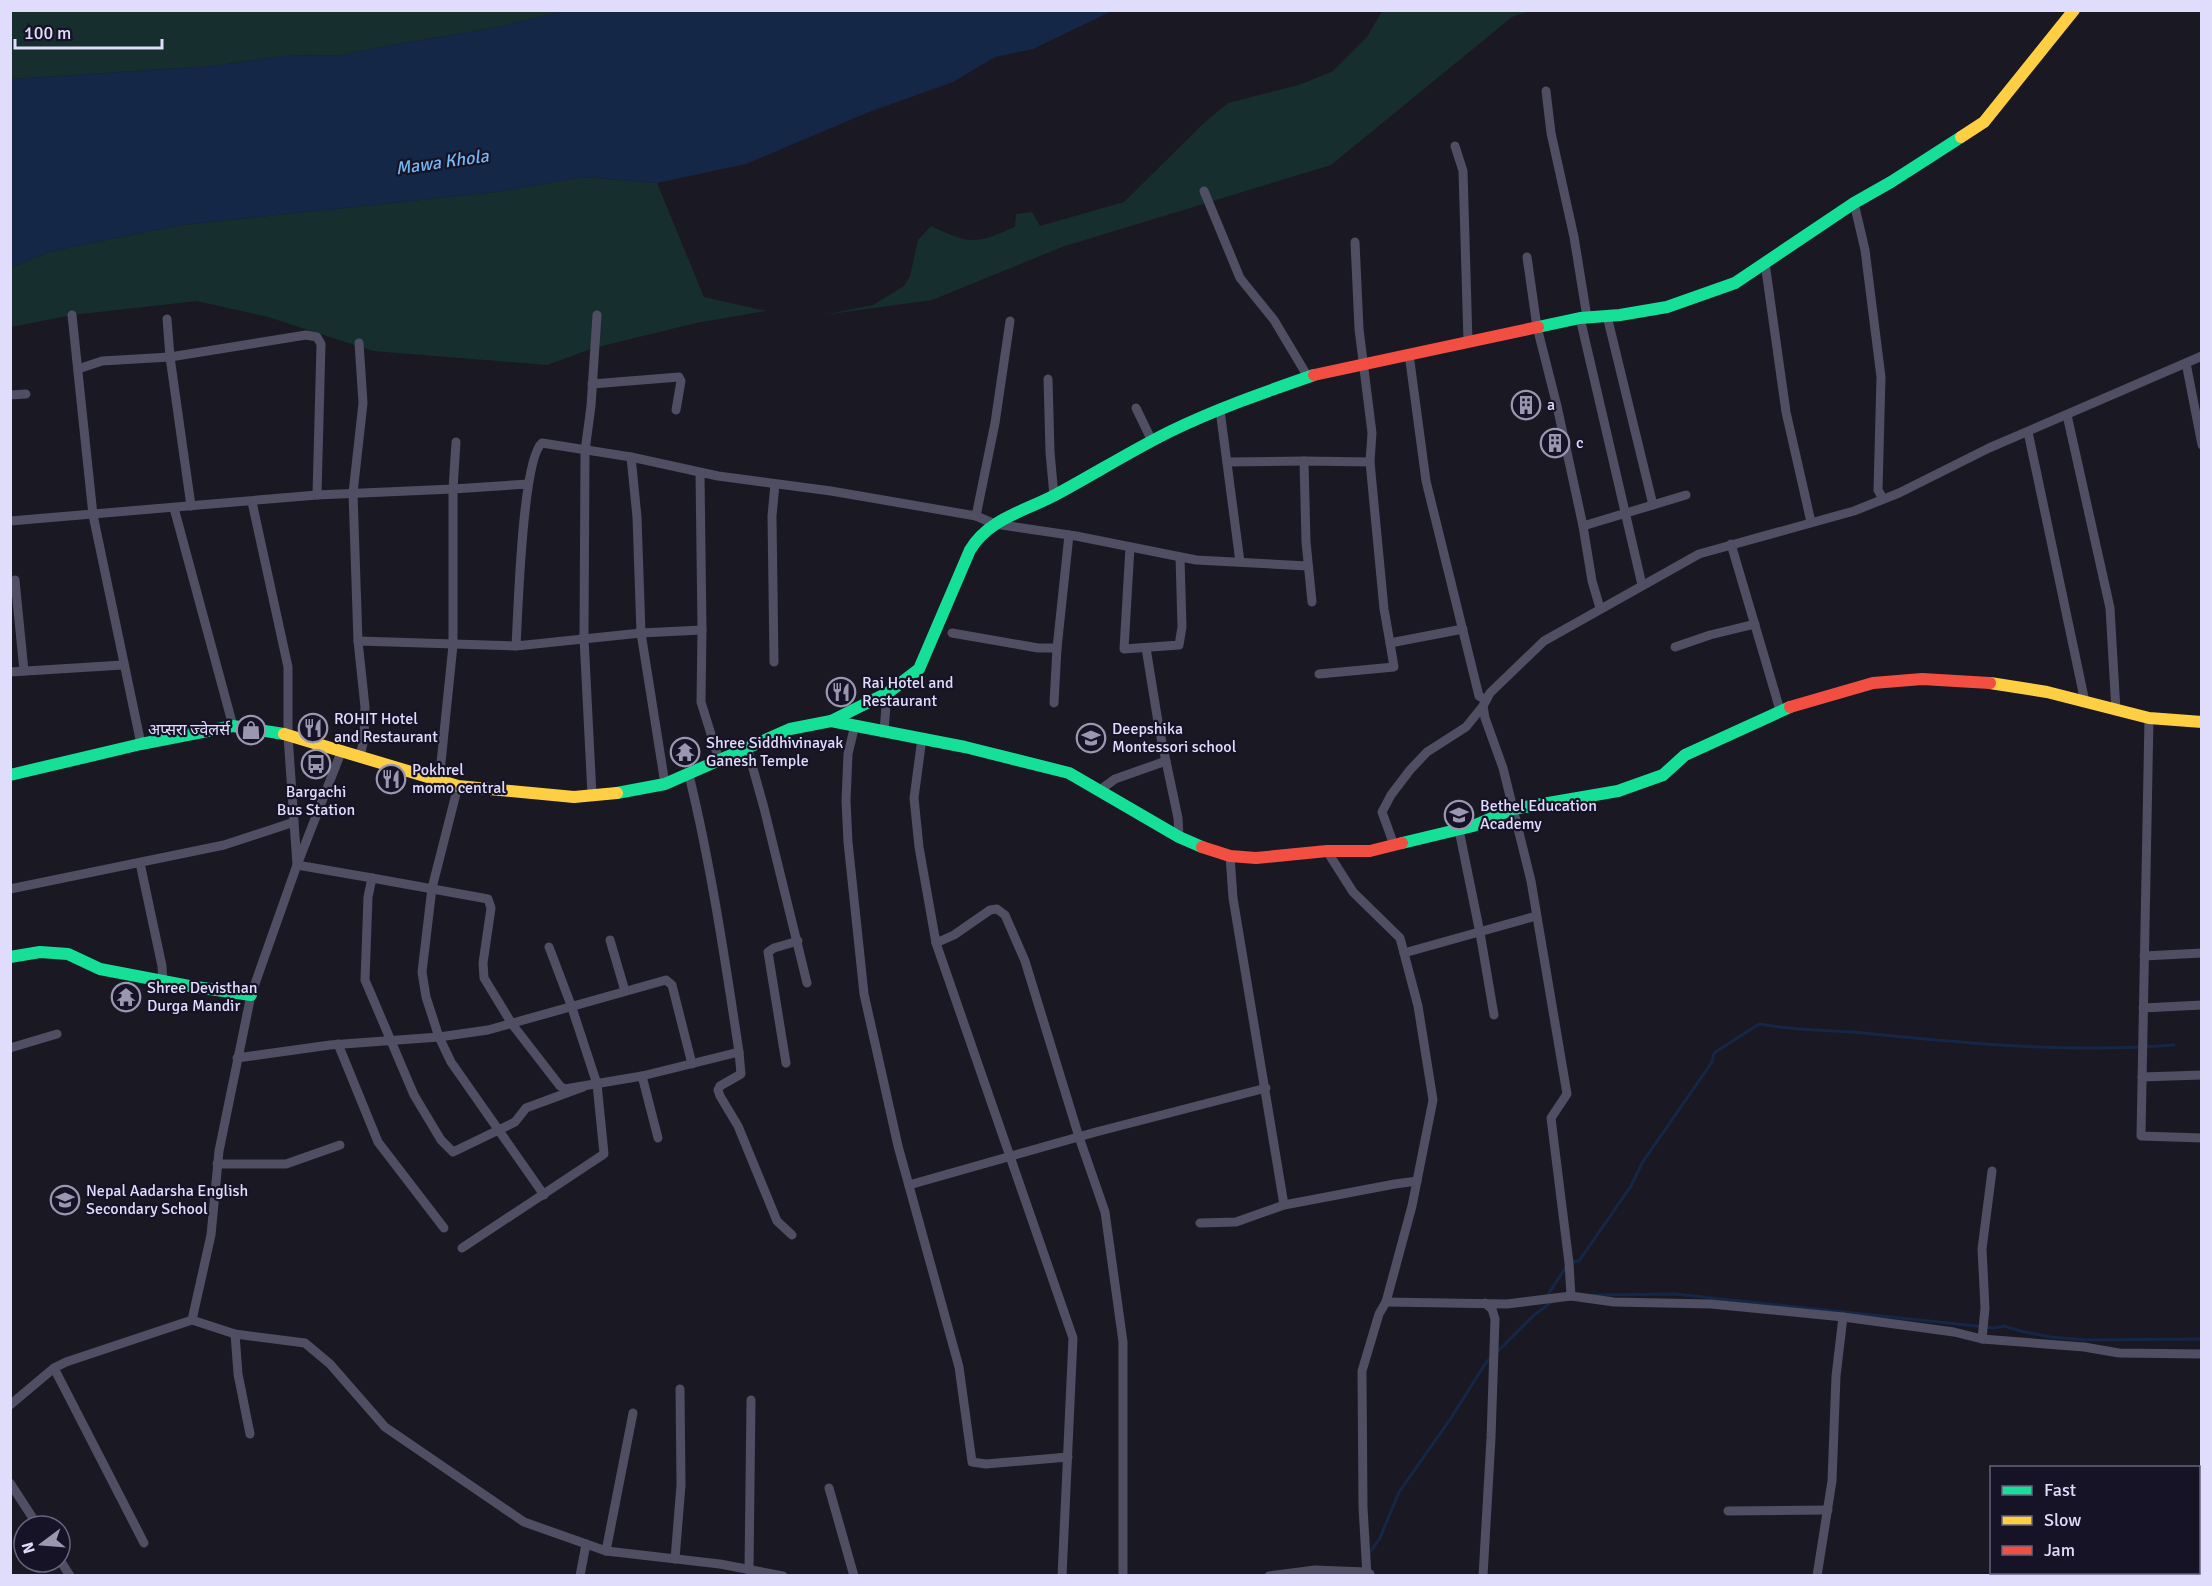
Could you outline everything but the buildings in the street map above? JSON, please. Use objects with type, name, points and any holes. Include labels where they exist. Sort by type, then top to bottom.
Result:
[{"type":"main road","points":[[10,775],[141,744],[233,726],[272,731],[458,786],[574,797],[618,794],[665,784],[790,729],[831,721],[887,693],[913,676],[919,669],[970,550],[984,530],[1054,496],[1152,441],[1220,410],[1308,378],[1537,327],[1584,318],[1667,308],[1735,283],[1854,203],[1984,122],[2074,10]]},
{"type":"main road","points":[[831,721],[922,738],[1069,773],[1179,837],[1210,851],[1230,856],[1256,858],[1327,851],[1370,851],[1473,826],[1513,808],[1618,791],[1663,775],[1685,755],[1780,710],[1873,683],[1922,679],[1999,683],[2047,692],[2149,718],[2202,722]]},
{"type":"main road","points":[[10,957],[40,952],[68,954],[100,969],[251,995]]},
{"type":"street","points":[[1546,91],[1551,133],[1574,237],[1584,318],[1642,585]]},
{"type":"street","points":[[1455,146],[1463,171],[1468,342]]},
{"type":"street","points":[[1204,191],[1240,278],[1274,320],[1308,378]]},
{"type":"street","points":[[1854,203],[1865,250],[1881,376],[1878,490],[1883,499]]},
{"type":"street","points":[[1319,674],[1394,667],[1384,609],[1370,462],[1372,433],[1359,329],[1355,242]]},
{"type":"street","points":[[1527,257],[1537,327],[1557,406],[1583,526],[1592,581],[1600,608]]},
{"type":"street","points":[[1765,263],[1786,412],[1811,522]]},
{"type":"street","points":[[72,315],[93,515],[141,744]]},
{"type":"street","points":[[592,795],[584,638],[585,451],[597,315]]},
{"type":"street","points":[[1607,316],[1653,505]]},
{"type":"street","points":[[167,319],[170,357],[191,506]]},
{"type":"street","points":[[976,516],[995,423],[1010,321]]},
{"type":"street","points":[[78,369],[102,361],[170,357],[306,335],[317,337],[321,344],[317,495]]},
{"type":"street","points":[[359,343],[363,403],[352,493],[358,641],[365,707],[364,738],[360,756]]},
{"type":"street","points":[[1409,354],[1426,481],[1479,696],[1485,703],[1485,718],[1503,768],[1531,881],[1550,987],[1567,1094],[1551,1118],[1571,1296]]},
{"type":"street","points":[[1394,845],[1382,812],[1391,795],[1427,752],[1466,727],[1490,693],[1544,641],[1699,554],[1854,511],[2202,356]]},
{"type":"street","points":[[2186,363],[2202,445]]},
{"type":"street","points":[[592,384],[680,377],[676,410]]},
{"type":"street","points":[[1048,379],[1054,496]]},
{"type":"street","points":[[10,395],[26,394]]},
{"type":"street","points":[[1136,408],[1152,441]]},
{"type":"street","points":[[1220,410],[1240,562]]},
{"type":"street","points":[[2067,415],[2109,608],[2116,711]]},
{"type":"street","points":[[2028,432],[2085,702]]},
{"type":"street","points":[[439,782],[453,645],[453,489],[456,442]]},
{"type":"street","points":[[516,646],[528,484],[537,448],[542,443],[631,457],[700,473],[831,490],[976,516],[995,524],[1069,535],[1196,560],[1308,566]]},
{"type":"street","points":[[631,457],[637,517],[641,633],[665,784]]},
{"type":"street","points":[[1304,461],[1308,566],[1312,602]]},
{"type":"street","points":[[1227,462],[1370,462]]},
{"type":"street","points":[[700,473],[701,702],[719,760]]},
{"type":"street","points":[[10,521],[317,495],[528,484]]},
{"type":"street","points":[[774,662],[772,516],[775,484]]},
{"type":"street","points":[[1583,526],[1686,495]]},
{"type":"street","points":[[252,502],[288,667],[288,736],[297,865]]},
{"type":"street","points":[[174,508],[233,726]]},
{"type":"street","points":[[1054,703],[1057,648],[1069,535]]},
{"type":"street","points":[[1731,544],[1780,710]]},
{"type":"street","points":[[1130,547],[1124,649],[1179,645],[1182,627],[1180,557]]},
{"type":"street","points":[[15,580],[24,671]]},
{"type":"street","points":[[1675,647],[1755,624]]},
{"type":"street","points":[[1390,643],[1463,629]]},
{"type":"street","points":[[358,641],[516,646],[641,633],[702,630]]},
{"type":"street","points":[[952,633],[1038,648],[1057,648]]},
{"type":"street","points":[[1146,648],[1178,818],[1179,837]]},
{"type":"street","points":[[10,672],[123,665]]},
{"type":"street","points":[[884,731],[887,693]]},
{"type":"street","points":[[2149,718],[2141,1136],[2202,1138]]},
{"type":"street","points":[[855,725],[848,754],[846,801],[864,994],[898,1146],[959,1367],[972,1462],[986,1464],[1068,1457]]},
{"type":"street","points":[[922,738],[914,798],[919,847],[936,943],[1073,1338],[1062,1575]]},
{"type":"street","points":[[747,747],[807,983]]},
{"type":"street","points":[[192,1320],[212,1235],[217,1164],[251,995],[297,865],[342,750]]},
{"type":"street","points":[[1100,790],[1115,779],[1166,761]]},
{"type":"street","points":[[689,775],[718,910],[741,1074],[720,1086],[718,1090],[738,1126],[777,1221],[792,1235]]},
{"type":"street","points":[[458,786],[432,888],[422,972],[426,997],[439,1037],[451,1062],[544,1195]]},
{"type":"street","points":[[10,889],[224,845],[294,822]]},
{"type":"street","points":[[1459,830],[1494,1015]]},
{"type":"street","points":[[1269,1575],[1315,1570],[1369,1574],[1363,1507],[1362,1371],[1386,1302],[1417,1181],[1433,1100],[1418,1006],[1400,938],[1353,892],[1327,851]]},
{"type":"street","points":[[1230,856],[1233,897],[1284,1205]]},
{"type":"street","points":[[140,863],[162,966],[163,981]]},
{"type":"street","points":[[297,865],[488,899],[491,908],[483,963],[484,978],[512,1024],[560,1086],[565,1089],[642,1076],[738,1052]]},
{"type":"street","points":[[372,878],[368,897],[365,980],[414,1095],[449,1150],[453,1152],[499,1131],[515,1122],[526,1108],[583,1087]]},
{"type":"street","points":[[936,943],[954,935],[990,910],[997,909],[1005,915],[1025,961],[1079,1137],[1105,1212],[1123,1342],[1123,1575]]},
{"type":"street","points":[[1404,953],[1536,916]]},
{"type":"street","points":[[610,940],[625,991]]},
{"type":"street","points":[[786,1062],[768,952],[774,948],[798,942]]},
{"type":"street","points":[[462,1248],[604,1154],[597,1084],[549,947]]},
{"type":"street","points":[[2144,956],[2202,953]]},
{"type":"street","points":[[237,1058],[338,1044],[439,1037],[512,1024],[571,1005],[666,980],[670,982],[692,1064]]},
{"type":"street","points":[[2143,1008],[2202,1005]]},
{"type":"street","points":[[10,1048],[57,1034]]},
{"type":"street","points":[[338,1044],[378,1142],[444,1228]]},
{"type":"street","points":[[2142,1077],[2202,1075]]},
{"type":"street","points":[[642,1076],[657,1138]]},
{"type":"street","points":[[909,1185],[1266,1088]]},
{"type":"street","points":[[217,1164],[286,1164],[340,1145]]},
{"type":"street","points":[[1982,1339],[1985,1308],[1982,1249],[1992,1171]]},
{"type":"street","points":[[1200,1223],[1236,1222],[1284,1205],[1417,1181]]},
{"type":"street","points":[[1386,1302],[1504,1304],[1571,1296],[1614,1302],[1711,1304],[1843,1317],[1954,1332],[1982,1339],[2084,1347],[2119,1353],[2202,1354]]},
{"type":"street","points":[[1483,1575],[1491,1438],[1494,1316],[1492,1309],[1484,1303]]},
{"type":"street","points":[[1494,1316],[1504,1304]]},
{"type":"street","points":[[1817,1575],[1833,1462],[1837,1363],[1843,1317]]},
{"type":"street","points":[[10,1405],[54,1368],[66,1362],[192,1320],[235,1334],[305,1343],[330,1364],[385,1427],[524,1522],[606,1551],[720,1563],[783,1575]]},
{"type":"street","points":[[235,1334],[238,1374],[250,1434]]},
{"type":"street","points":[[54,1368],[144,1543]]},
{"type":"street","points":[[675,1559],[681,1485],[680,1389]]},
{"type":"street","points":[[748,1570],[752,1400]]},
{"type":"street","points":[[606,1551],[633,1413]]},
{"type":"street","points":[[10,1483],[30,1514]]},
{"type":"street","points":[[829,1488],[854,1575]]},
{"type":"street","points":[[1728,1511],[1828,1510]]},
{"type":"street","points":[[580,1575],[586,1544]]},
{"type":"green space","points":[[11,11],[564,11],[493,28],[342,55],[282,56],[213,66],[11,79]]},
{"type":"green space","points":[[1382,11],[1530,11],[1512,17],[1331,165],[1062,247],[932,300],[823,315],[873,305],[904,286],[910,276],[918,240],[931,226],[955,237],[973,240],[991,237],[1015,227],[1016,214],[1032,212],[1040,226],[1124,202],[1204,123],[1228,103],[1299,85],[1333,71],[1367,37]]},
{"type":"green space","points":[[583,177],[657,183],[704,297],[766,311],[696,323],[594,348],[547,365],[373,351],[268,317],[197,301],[72,315],[11,327],[11,266],[46,253],[182,225],[496,192]]},
{"type":"water","name":"Mawa Khola","points":[[564,11],[1112,11],[1033,49],[995,57],[953,82],[869,112],[746,164],[657,183],[583,177],[496,192],[182,225],[46,253],[11,266],[11,79],[213,66],[282,56],[342,55],[493,28]]},
{"type":"waterway","points":[[1570,1262],[1579,1261],[1631,1186],[1642,1163],[1712,1062],[1714,1053],[1759,1024],[1948,1041],[2061,1048],[2174,1045]]},
{"type":"waterway","points":[[1547,1296],[1566,1267]]},
{"type":"waterway","points":[[1592,1295],[1675,1294],[1995,1328],[2004,1326],[2050,1337],[2086,1340],[2202,1339]]},
{"type":"waterway","points":[[1496,1353],[1534,1315],[1553,1301]]},
{"type":"waterway","points":[[1368,1555],[1380,1538],[1399,1492],[1491,1357]]},
{"type":"traffic: fast","points":[[1538,327],[1580,318],[1620,315],[1667,307],[1735,283],[1854,203],[1961,137]]},
{"type":"traffic: fast","points":[[831,721],[889,692],[919,669],[970,550],[987,530],[1009,516],[1057,494],[1169,432],[1223,408],[1314,375]]},
{"type":"traffic: fast","points":[[1402,843],[1473,826],[1513,809],[1618,791],[1663,775],[1685,755],[1790,707]]},
{"type":"traffic: fast","points":[[617,793],[665,784],[790,729],[831,721],[965,747],[1069,773],[1179,837],[1202,847]]},
{"type":"traffic: fast","points":[[10,775],[141,744],[233,726],[284,734]]},
{"type":"traffic: fast","points":[[10,957],[40,952],[68,954],[100,969],[251,995]]},
{"type":"traffic: slow","points":[[1961,137],[1984,122],[2074,10]]},
{"type":"traffic: slow","points":[[1990,683],[2047,692],[2149,718],[2202,722]]},
{"type":"traffic: slow","points":[[284,734],[458,786],[574,797],[617,793]]},
{"type":"traffic: jam","points":[[1314,375],[1538,327]]},
{"type":"traffic: jam","points":[[1790,707],[1873,683],[1922,679],[1990,683]]},
{"type":"traffic: jam","points":[[1202,847],[1230,856],[1256,858],[1327,851],[1370,851],[1402,843]]},
{"type":"place","name":"a","points":[[1526,405]]},
{"type":"place","name":"c","points":[[1555,443]]},
{"type":"place","name":"Rai Hotel and Restaurant","points":[[841,692]]},
{"type":"place","name":"ROHIT Hotel and Restaurant","points":[[313,728]]},
{"type":"place","name":"अप्सरा ज्वेलर्स","points":[[251,730]]},
{"type":"place","name":"Deepshika Montessori school","points":[[1091,738]]},
{"type":"place","name":"Shree Siddhivinayak Ganesh Temple","points":[[685,752]]},
{"type":"place","name":"Bargachi Bus Station","points":[[316,764]]},
{"type":"place","name":"Pokhrel momo central","points":[[391,779]]},
{"type":"place","name":"Bethel Education Academy","points":[[1459,815]]},
{"type":"place","name":"Shree Devisthan Durga Mandir","points":[[126,997]]},
{"type":"place","name":"Nepal Aadarsha English Secondary School","points":[[65,1200]]}]
